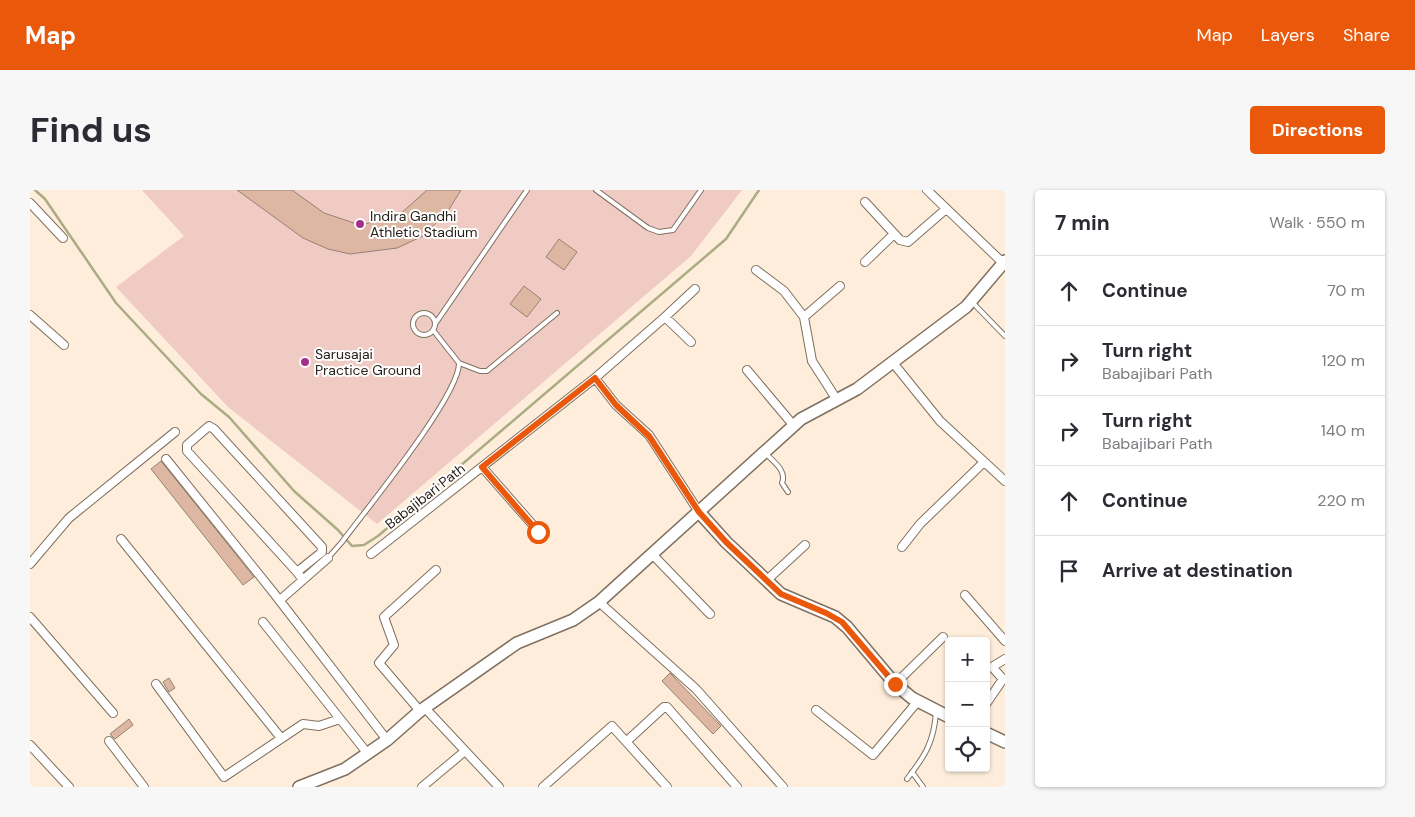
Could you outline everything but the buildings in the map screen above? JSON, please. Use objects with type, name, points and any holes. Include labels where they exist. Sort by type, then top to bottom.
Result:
[{"type":"street","points":[[299,787],[345,769],[388,740],[422,709],[518,642],[573,620],[599,602],[801,419],[838,400],[894,364],[971,302],[1004,262],[927,190]]},
{"type":"street","points":[[865,202],[900,240],[908,242],[946,209]]},
{"type":"street","points":[[30,203],[63,238]]},
{"type":"street","points":[[865,262],[894,234]]},
{"type":"street","points":[[756,270],[784,291],[804,317],[812,361],[838,400]]},
{"type":"street","points":[[804,317],[840,286]]},
{"type":"street","name":"Babajibari Path","points":[[371,554],[595,378],[695,289]]},
{"type":"street","points":[[30,315],[64,345]]},
{"type":"street","points":[[665,317],[691,342]]},
{"type":"street","points":[[894,364],[940,421],[1005,482]]},
{"type":"street","points":[[747,370],[794,426]]},
{"type":"street","points":[[595,378],[616,405],[649,436],[699,512],[767,580],[789,598],[826,613],[842,622],[895,684],[918,701],[945,715]]},
{"type":"street","points":[[297,572],[322,552],[322,547],[214,428],[209,426],[187,445],[186,451],[304,580]]},
{"type":"street","points":[[30,564],[70,518],[175,432]]},
{"type":"street","points":[[166,459],[280,600],[388,740]]},
{"type":"street","points":[[902,547],[920,524],[984,462]]},
{"type":"street","points":[[482,467],[538,532]]},
{"type":"street","points":[[121,539],[281,738]]},
{"type":"street","points":[[767,580],[804,545]]},
{"type":"street","points":[[652,554],[710,614]]},
{"type":"street","points":[[280,600],[328,558]]},
{"type":"street","points":[[436,570],[384,617],[394,645],[379,663],[498,787]]},
{"type":"street","points":[[965,595],[1005,641]]},
{"type":"street","points":[[599,602],[696,689],[783,787]]},
{"type":"street","points":[[30,617],[113,713]]},
{"type":"street","points":[[264,622],[368,754]]},
{"type":"street","points":[[895,684],[943,637]]},
{"type":"street","points":[[990,698],[1003,678],[992,667],[1005,659]]},
{"type":"street","points":[[156,684],[224,777],[302,724],[319,726],[340,719]]},
{"type":"street","points":[[816,710],[872,755],[918,701]]},
{"type":"street","points":[[627,741],[664,707],[667,707],[737,787]]},
{"type":"street","points":[[543,787],[609,727],[615,728],[667,787]]},
{"type":"street","points":[[990,735],[1005,742]]},
{"type":"street","points":[[109,741],[144,787]]},
{"type":"street","points":[[30,745],[69,787]]},
{"type":"street","points":[[422,787],[465,751]]},
{"type":"lane","points":[[435,324],[432,317],[426,314],[419,315],[414,320],[414,327],[420,335],[427,335],[433,330],[435,324],[527,190]]},
{"type":"lane","points":[[596,190],[648,228],[659,232],[674,230],[701,190]]},
{"type":"lane","points":[[971,302],[1005,336]]},
{"type":"lane","points":[[433,330],[459,363],[480,371],[487,370],[557,314]]},
{"type":"lane","points":[[328,558],[349,533],[422,434],[457,378],[459,363]]},
{"type":"lane","points":[[764,452],[782,471],[784,478],[782,483],[788,492]]},
{"type":"lane","points":[[907,779],[930,744],[934,731],[936,712]]},
{"type":"lane","points":[[912,772],[923,787]]},
{"type":"shaded area","points":[[142,190],[742,190],[691,256],[377,524],[228,407],[116,287],[184,236]]},
{"type":"waterway","points":[[35,190],[45,199],[116,303],[201,394],[229,417],[294,491],[338,530],[352,546],[364,545],[378,536],[726,239],[759,190]]},
{"type":"place","name":"Indira Gandhi Athletic Stadium","points":[[360,224]]},
{"type":"place","name":"Sarusajai Practice Ground","points":[[305,362]]},
{"type":"route","points":[[538,532],[482,467],[595,378],[616,405],[649,436],[699,512],[726,542],[781,594],[826,613],[842,622],[895,684]]}]
